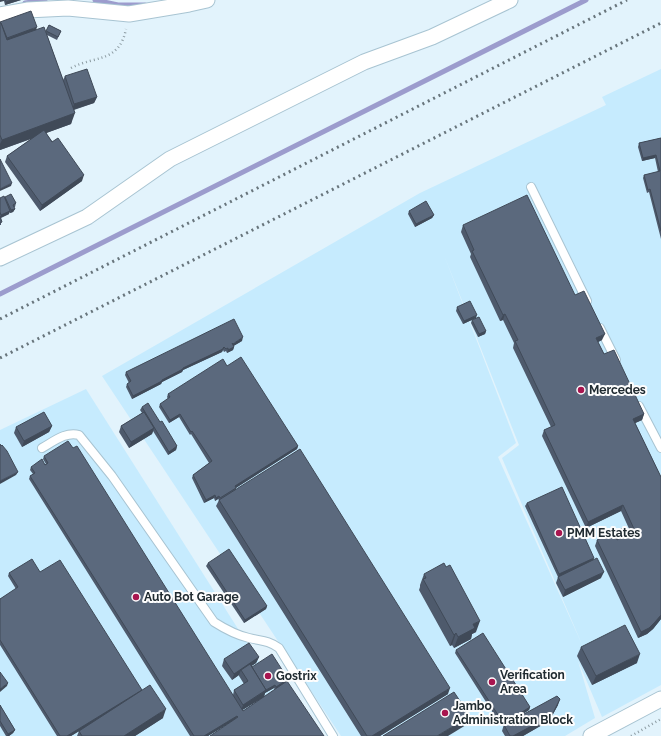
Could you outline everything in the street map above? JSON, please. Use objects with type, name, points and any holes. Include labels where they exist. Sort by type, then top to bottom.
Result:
[{"type":"street","points":[[0,15],[27,10],[68,8],[129,14],[207,0]]},
{"type":"street","points":[[0,258],[87,217],[170,159],[364,62],[432,36],[510,0]]},
{"type":"street","points":[[592,736],[661,698]]},
{"type":"lane","points":[[531,187],[590,309]]},
{"type":"lane","points":[[597,322],[618,364]]},
{"type":"lane","points":[[636,399],[661,448]]},
{"type":"lane","points":[[42,448],[66,435],[73,433],[79,435],[112,476],[214,622],[229,632],[264,640],[279,648],[333,736]]},
{"type":"path","points":[[72,68],[81,63],[105,57],[118,49],[123,40],[129,14]]},
{"type":"path","points":[[631,736],[661,719]]},
{"type":"shaded area","points":[[661,69],[661,685],[602,717],[578,661],[595,718],[565,736],[341,736],[102,376],[420,193],[606,105],[602,97]],"holes":[[[444,255],[519,445],[502,458],[584,649],[498,457],[516,443]]]},
{"type":"shaded area","points":[[86,389],[306,736],[0,736],[0,430]]},
{"type":"building","points":[[31,11],[37,27],[7,38],[0,22]]},
{"type":"building","points":[[0,23],[7,40],[44,27],[75,113],[2,140],[0,135]]},
{"type":"building","points":[[49,25],[61,31],[58,37],[46,31]]},
{"type":"building","points":[[87,69],[97,97],[74,104],[65,76]]},
{"type":"building","points":[[44,130],[52,142],[58,138],[84,175],[42,205],[7,156]]},
{"type":"building","points":[[661,138],[661,231],[650,189],[648,190],[644,175],[660,171],[656,155],[643,158],[639,143]]},
{"type":"building","points":[[0,159],[12,183],[0,189]]},
{"type":"building","points":[[11,194],[16,203],[13,205],[15,209],[11,210],[5,197]]},
{"type":"building","name":"Mercedes","points":[[527,195],[575,295],[584,291],[605,334],[596,338],[604,354],[614,350],[644,414],[633,419],[661,477],[661,615],[649,628],[641,632],[597,540],[614,532],[617,540],[620,538],[616,531],[623,528],[626,535],[635,531],[623,505],[588,522],[544,430],[555,425],[515,341],[518,340],[505,314],[503,315],[472,251],[474,250],[463,225]]},
{"type":"building","points":[[4,196],[10,211],[1,215],[0,198]]},
{"type":"building","points":[[426,201],[434,215],[416,224],[409,211]]},
{"type":"building","points":[[470,301],[477,315],[464,321],[457,307]]},
{"type":"building","points":[[479,317],[486,331],[479,334],[472,320]]},
{"type":"building","points":[[234,319],[243,337],[233,344],[232,343],[234,347],[228,350],[228,348],[226,349],[224,347],[223,349],[183,368],[133,396],[127,384],[131,381],[126,372]]},
{"type":"building","points":[[241,357],[298,446],[235,486],[236,488],[220,498],[219,496],[216,498],[215,495],[206,500],[193,475],[212,461],[180,414],[170,420],[160,404],[170,397],[168,394],[223,359],[227,366]]},
{"type":"building","points":[[148,403],[160,422],[162,421],[177,446],[169,452],[142,407]]},
{"type":"building","points":[[44,412],[52,426],[24,441],[16,427]]},
{"type":"building","points":[[144,412],[154,428],[131,442],[121,426]]},
{"type":"building","name":"Auto Bot Garage","points":[[68,441],[73,448],[77,446],[243,711],[287,681],[324,736],[210,736],[238,717],[237,716],[204,736],[194,736],[30,476],[35,473],[31,467],[42,459],[45,465],[48,463],[44,456]]},
{"type":"building","points":[[0,444],[7,451],[18,472],[0,481]]},
{"type":"building","points":[[300,449],[450,688],[372,736],[367,736],[219,500]]},
{"type":"building","name":"PMM Estates","points":[[562,487],[594,558],[559,574],[527,503]]},
{"type":"building","points":[[229,549],[267,606],[245,620],[208,563]]},
{"type":"building","points":[[597,558],[604,572],[565,590],[558,577]]},
{"type":"building","points":[[32,559],[40,572],[60,560],[142,690],[67,736],[60,736],[0,640],[0,599],[18,587],[9,573]]},
{"type":"building","points":[[444,563],[446,567],[450,565],[480,621],[473,624],[475,628],[458,637],[456,633],[454,635],[423,579],[426,578],[424,574]]},
{"type":"building","points":[[625,625],[640,654],[596,676],[581,647]]},
{"type":"building","name":"Verification Area","points":[[483,633],[530,707],[506,722],[504,719],[502,721],[456,650]]},
{"type":"building","points":[[249,643],[259,657],[234,674],[224,659]]},
{"type":"building","name":"Gostrix","points":[[272,654],[288,679],[276,687],[275,685],[266,690],[252,667]]},
{"type":"building","points":[[250,664],[266,690],[243,705],[234,690],[248,681],[241,670]]},
{"type":"building","points":[[0,672],[8,683],[0,689]]},
{"type":"building","points":[[150,685],[166,709],[124,736],[82,736],[79,731]]},
{"type":"building","name":"Jambo Administration Block","points":[[454,692],[470,716],[437,736],[383,736]]},
{"type":"building","points":[[557,696],[560,699],[552,715],[513,736],[510,736],[504,725]]},
{"type":"building","points":[[0,705],[15,730],[8,734],[0,721]]},
{"type":"waterway","points":[[25,3],[45,0]]},
{"type":"waterway","points":[[95,0],[118,5],[145,5]]},
{"type":"waterway","points":[[0,294],[586,0]]},
{"type":"railway","points":[[0,319],[627,0]]},
{"type":"railway","points":[[0,358],[661,23]]},
{"type":"place","name":"Mercedes","points":[[581,390]]},
{"type":"place","name":"PMM Estates","points":[[559,533]]},
{"type":"place","name":"Auto Bot Garage","points":[[136,597]]},
{"type":"place","name":"Gostrix","points":[[268,676]]},
{"type":"place","name":"Verification Area","points":[[492,682]]},
{"type":"place","name":"Jambo Administration Block","points":[[445,713]]}]
